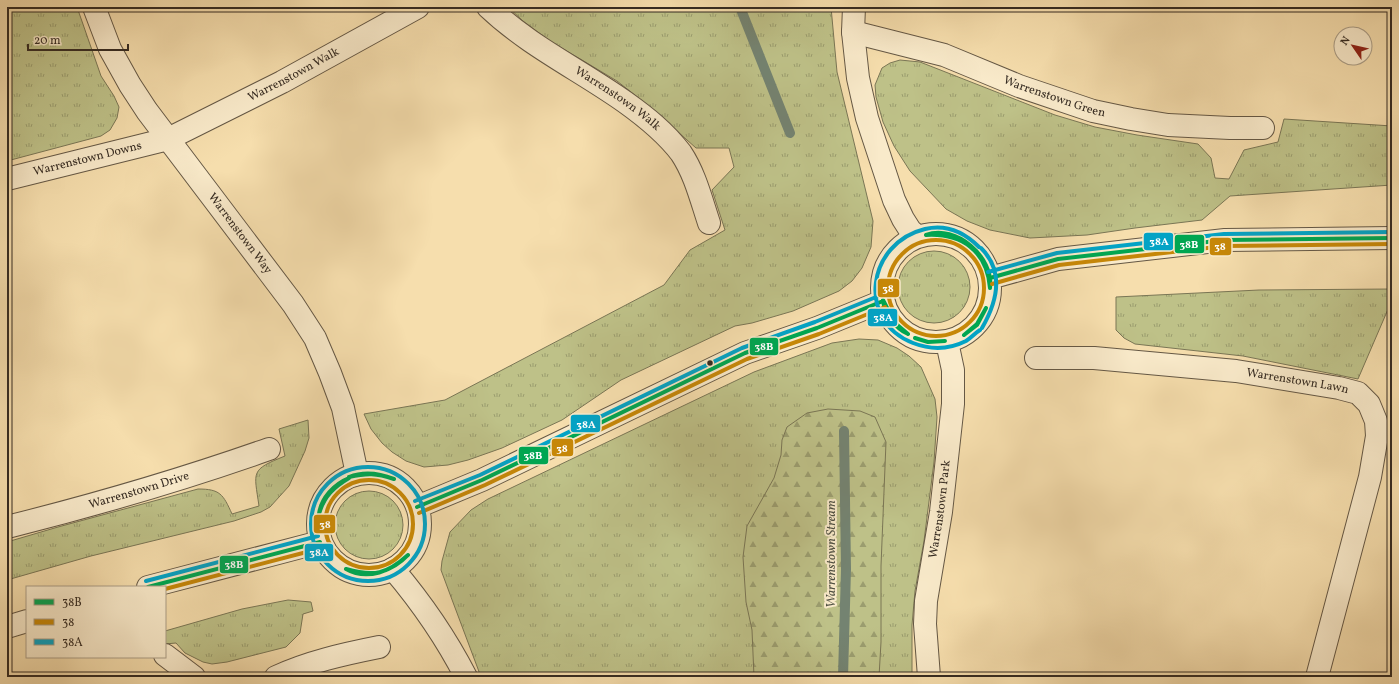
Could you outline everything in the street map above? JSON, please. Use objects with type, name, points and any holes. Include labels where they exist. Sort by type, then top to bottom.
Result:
[{"type":"street","name":"Warrenstown Way","points":[[94,7],[110,49],[130,86],[168,139],[294,304],[315,338],[343,408],[357,474]]},
{"type":"street","name":"Warrenstown Walk","points":[[168,139],[282,82],[418,7]]},
{"type":"street","name":"Warrenstown Walk","points":[[488,7],[516,32],[603,87],[662,131],[681,154],[693,176],[709,223]]},
{"type":"street","points":[[854,7],[853,32],[858,78],[867,118],[894,200],[910,230],[917,236]]},
{"type":"street","name":"Warrenstown Green","points":[[853,32],[944,55],[1019,86],[1093,111],[1168,125],[1263,128]]},
{"type":"street","name":"Warrenstown Downs","points":[[7,179],[168,139]]},
{"type":"street","points":[[936,233],[954,236],[971,246],[983,260],[990,278],[990,295],[986,311],[977,325],[963,335],[948,342],[931,343],[914,338],[900,330],[889,317],[883,301],[881,285],[884,270],[892,256],[903,244],[917,236],[936,233]]},
{"type":"street","points":[[990,278],[1058,259],[1225,240],[1392,238]]},
{"type":"street","points":[[417,507],[482,480],[745,353],[817,328],[883,301]]},
{"type":"street","name":"Warrenstown Park","points":[[930,677],[925,624],[926,601],[941,512],[953,404],[953,370],[948,342]]},
{"type":"street","name":"Warrenstown Lawn","points":[[1036,358],[1094,358],[1236,371],[1339,388],[1358,393],[1369,404],[1376,421],[1377,436],[1370,477],[1317,677]]},
{"type":"street","name":"Warrenstown Drive","points":[[7,527],[44,518],[270,449]]},
{"type":"street","points":[[372,472],[386,475],[400,483],[410,494],[417,507],[419,521],[418,536],[413,549],[404,561],[392,569],[376,574],[358,574],[342,568],[329,556],[320,542],[317,524],[320,507],[328,492],[341,481],[357,474],[372,472]]},
{"type":"street","points":[[152,586],[320,542]]},
{"type":"street","points":[[392,569],[411,591],[442,635],[466,677]]},
{"type":"street","points":[[7,627],[26,621]]},
{"type":"street","points":[[276,677],[328,658],[379,647]]},
{"type":"street","points":[[166,656],[194,677]]},
{"type":"green space","points":[[7,7],[77,7],[101,76],[119,107],[117,118],[110,130],[101,136],[7,161]]},
{"type":"green space","points":[[508,7],[831,7],[837,72],[873,221],[871,247],[862,268],[852,281],[839,291],[793,311],[752,323],[735,326],[621,380],[562,420],[502,448],[468,460],[448,465],[424,467],[406,461],[392,452],[382,443],[371,429],[364,414],[445,400],[664,285],[690,250],[725,230],[712,190],[734,167],[729,148],[696,148],[650,107],[617,81],[550,41],[523,21]]},
{"type":"green space","points":[[900,60],[920,62],[1055,115],[1095,127],[1198,144],[1211,158],[1215,178],[1229,179],[1244,150],[1278,142],[1284,119],[1392,126],[1392,185],[1230,196],[1202,220],[1087,235],[1030,238],[990,230],[967,221],[946,209],[910,171],[894,146],[883,122],[876,97],[875,85],[882,68],[890,63]]},
{"type":"green space","points":[[934,251],[948,254],[960,261],[967,273],[970,287],[967,301],[960,313],[948,320],[934,323],[920,320],[908,313],[901,301],[898,287],[901,273],[908,261],[920,254]]},
{"type":"green space","points":[[1392,289],[1392,300],[1358,379],[1243,356],[1135,344],[1124,338],[1116,330],[1116,297],[1259,290]]},
{"type":"green space","points":[[859,339],[878,340],[897,348],[909,356],[921,367],[935,399],[937,417],[934,462],[924,541],[915,591],[912,625],[912,677],[481,677],[441,570],[450,532],[471,510],[488,499],[754,372],[832,343]]},
{"type":"green space","points":[[828,409],[860,411],[875,417],[886,442],[881,566],[881,642],[879,677],[754,677],[752,630],[746,602],[743,557],[747,526],[774,478],[781,455],[782,440],[787,427],[807,413]]},
{"type":"green space","points":[[308,420],[309,438],[305,451],[289,486],[270,507],[261,512],[234,521],[91,556],[7,580],[7,542],[58,527],[198,489],[211,490],[220,494],[232,514],[259,506],[256,485],[257,473],[265,465],[285,456],[279,429]]},
{"type":"green space","points":[[369,491],[382,494],[393,501],[400,512],[403,525],[400,538],[393,549],[382,556],[369,559],[356,556],[345,549],[338,538],[335,525],[338,512],[345,501],[356,494]]},
{"type":"green space","points":[[288,600],[311,602],[313,611],[303,614],[300,633],[286,647],[227,662],[212,664],[203,662],[185,653],[176,643],[166,644],[166,631],[242,609]]},
{"type":"waterway","name":"Warrenstown Stream","points":[[740,7],[790,133]]},
{"type":"waterway","name":"Warrenstown Stream","points":[[843,677],[846,569],[844,431]]},
{"type":"transit line","name":"38A","points":[[979,247],[961,233],[954,230],[940,228],[925,229],[905,237],[891,250],[881,265],[876,283],[876,301],[883,318],[895,332],[913,343],[926,347],[940,348],[953,346],[966,341],[980,330]]},
{"type":"transit line","name":"38A","points":[[988,272],[1057,253],[1224,234],[1392,232]]},
{"type":"transit line","name":"38B","points":[[926,235],[938,233],[949,234],[971,246],[986,265],[990,276],[990,288]]},
{"type":"transit line","name":"38B","points":[[926,235],[951,237],[970,247],[978,254],[984,264],[988,275],[990,288]]},
{"type":"transit line","name":"38B","points":[[990,278],[1058,259],[1225,240],[1392,238]]},
{"type":"transit line","name":"38","points":[[936,240],[954,244],[970,254],[980,270],[984,288],[980,306],[970,322],[954,332],[936,336],[918,332],[902,322],[892,306],[888,288],[892,270],[902,254],[918,244],[936,240]]},
{"type":"transit line","name":"38","points":[[992,284],[1059,265],[1225,246],[1392,244]]},
{"type":"transit line","name":"38A","points":[[981,248],[989,257],[996,277],[995,298],[992,308],[982,328]]},
{"type":"transit line","name":"38A","points":[[415,501],[480,475],[742,348],[815,322],[881,295]]},
{"type":"transit line","name":"38B","points":[[883,300],[895,323],[908,334]]},
{"type":"transit line","name":"38B","points":[[883,300],[891,320],[908,334]]},
{"type":"transit line","name":"38B","points":[[417,507],[482,480],[745,353],[817,328],[883,301]]},
{"type":"transit line","name":"38","points":[[419,513],[485,485],[747,359],[819,334],[885,307]]},
{"type":"transit line","name":"38B","points":[[964,335],[977,324],[986,308]]},
{"type":"transit line","name":"38B","points":[[964,335],[977,325],[986,308]]},
{"type":"transit line","name":"38B","points":[[915,338],[928,342],[945,341]]},
{"type":"transit line","name":"38B","points":[[915,338],[928,342],[945,341]]},
{"type":"transit line","name":"38A","points":[[368,467],[379,468],[390,472],[408,484],[420,502],[424,513],[425,524],[424,535],[420,546],[408,564],[390,576],[379,580],[368,581],[357,580],[346,576],[328,564],[316,546],[312,535],[311,524],[312,513],[316,502],[328,484],[346,472],[357,468],[368,467]]},
{"type":"transit line","name":"38B","points":[[349,477],[366,473],[383,475],[394,479]]},
{"type":"transit line","name":"38B","points":[[349,477],[372,474],[394,479]]},
{"type":"transit line","name":"38B","points":[[319,514],[322,502],[329,492],[338,484],[349,478]]},
{"type":"transit line","name":"38B","points":[[319,514],[330,493],[349,478]]},
{"type":"transit line","name":"38","points":[[369,480],[386,483],[394,487],[406,499],[410,507],[413,524],[410,541],[406,549],[394,561],[386,565],[369,568],[352,565],[344,561],[332,549],[328,541],[325,524],[328,507],[332,499],[344,487],[352,483],[369,480]]},
{"type":"transit line","name":"38A","points":[[146,581],[318,536]]},
{"type":"transit line","name":"38B","points":[[152,586],[320,542]]},
{"type":"transit line","name":"38","points":[[166,589],[322,548]]},
{"type":"transit line","name":"38B","points":[[346,569],[365,573],[380,572],[387,570],[408,555]]},
{"type":"transit line","name":"38B","points":[[346,569],[362,574],[371,574],[387,570],[395,566],[408,555]]}]
